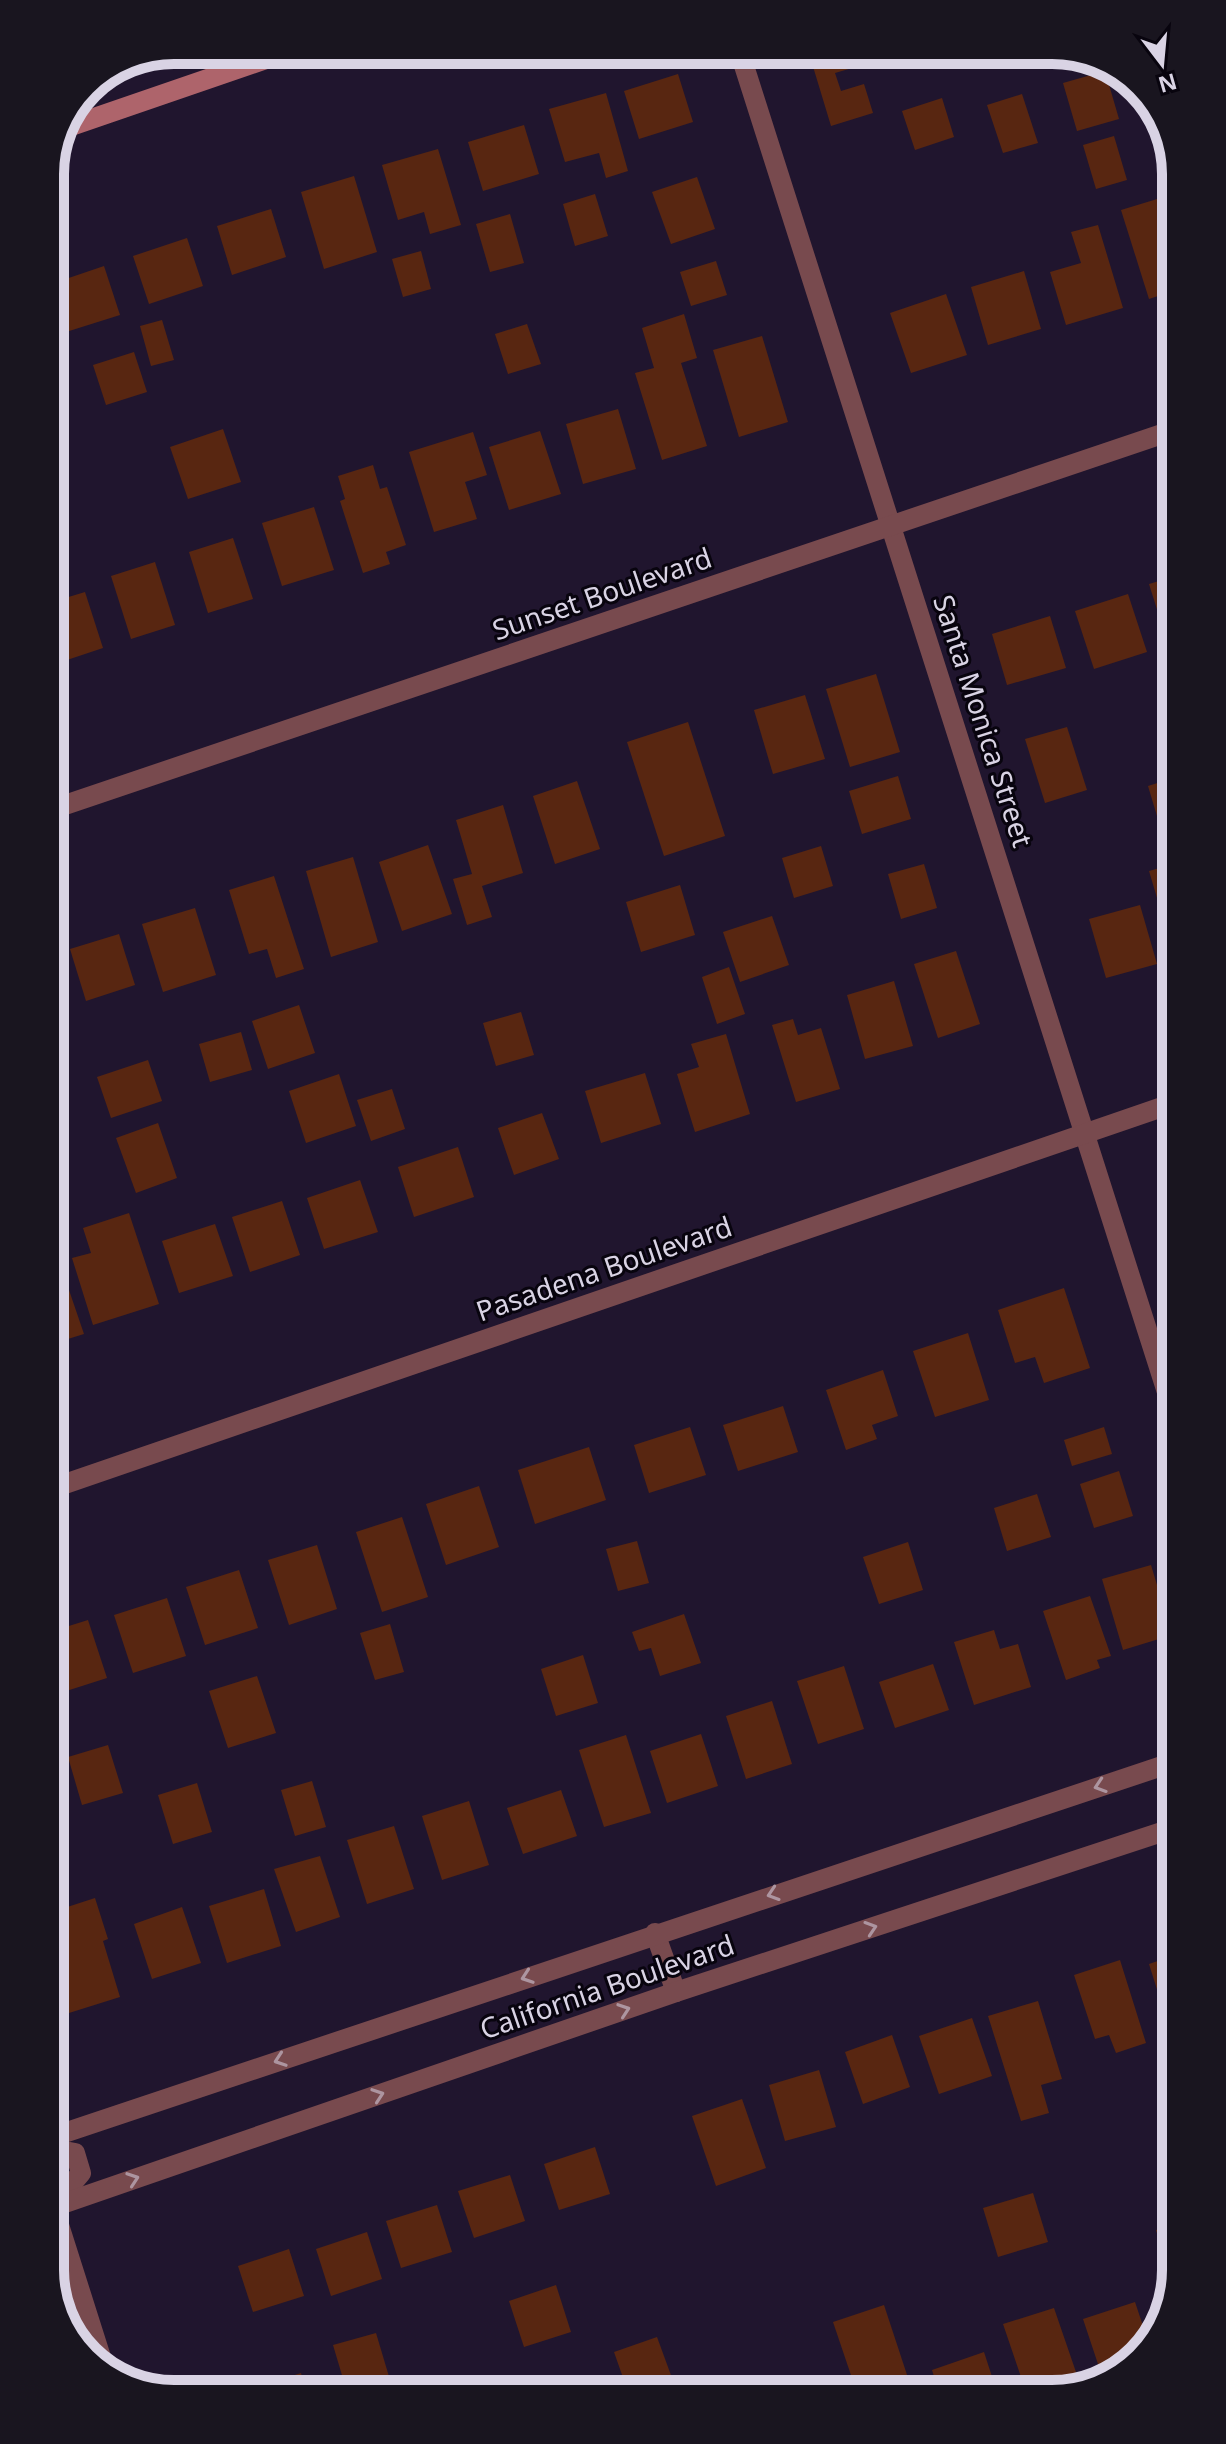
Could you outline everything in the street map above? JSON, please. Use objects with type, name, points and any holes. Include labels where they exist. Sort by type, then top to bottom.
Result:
[{"type":"street","points":[[75,124],[251,64]]},
{"type":"street","name":"Santa Monica Street","points":[[743,64],[1162,1376]]},
{"type":"street","name":"Sunset Boulevard","points":[[64,805],[1162,434]]},
{"type":"street","name":"Pasadena Boulevard","points":[[64,1484],[1162,1107]]},
{"type":"street","name":"California Boulevard","points":[[64,2133],[1162,1766]]},
{"type":"street","name":"California Boulevard","points":[[64,2200],[676,1992],[1162,1832]]},
{"type":"street","points":[[655,1933],[676,1992]]},
{"type":"street","points":[[64,2151],[75,2153],[81,2173],[64,2195]]},
{"type":"street","points":[[64,2241],[99,2350]]},
{"type":"building","points":[[812,64],[866,64],[835,73],[841,91],[864,84],[873,113],[831,126]]},
{"type":"building","points":[[678,74],[693,122],[639,139],[624,91]]},
{"type":"building","points":[[1095,74],[1107,79],[1119,119],[1077,131],[1063,83]]},
{"type":"building","points":[[606,93],[628,171],[606,178],[599,153],[565,162],[549,109]]},
{"type":"building","points":[[1022,94],[1038,143],[1003,153],[987,105]]},
{"type":"building","points":[[942,98],[954,137],[915,150],[902,111]]},
{"type":"building","points":[[524,125],[539,174],[483,191],[468,142]]},
{"type":"building","points":[[1114,136],[1127,180],[1096,189],[1083,145]]},
{"type":"building","points":[[438,149],[461,225],[430,234],[424,212],[398,220],[382,165]]},
{"type":"building","points":[[354,176],[377,252],[324,269],[301,192]]},
{"type":"building","points":[[697,177],[715,229],[671,244],[652,192]]},
{"type":"building","points":[[595,194],[608,236],[575,246],[563,204]]},
{"type":"building","points":[[1162,198],[1162,295],[1149,299],[1121,210]]},
{"type":"building","points":[[271,209],[286,257],[232,275],[217,226]]},
{"type":"building","points":[[510,214],[524,263],[490,272],[476,224]]},
{"type":"building","points":[[1098,225],[1123,308],[1066,325],[1050,272],[1081,263],[1071,232]]},
{"type":"building","points":[[187,238],[203,286],[149,304],[133,256]]},
{"type":"building","points":[[421,251],[431,289],[403,297],[392,259]]},
{"type":"building","points":[[716,261],[727,295],[691,306],[680,272]]},
{"type":"building","points":[[104,266],[120,315],[66,332],[64,280]]},
{"type":"building","points":[[1024,271],[1041,329],[988,345],[971,287]]},
{"type":"building","points":[[946,294],[967,355],[911,373],[890,313]]},
{"type":"building","points":[[684,314],[697,358],[681,363],[707,446],[662,460],[635,373],[654,368],[642,328]]},
{"type":"building","points":[[162,320],[174,360],[151,366],[140,326]]},
{"type":"building","points":[[527,324],[541,364],[508,374],[495,334]]},
{"type":"building","points":[[762,336],[788,422],[739,437],[713,350]]},
{"type":"building","points":[[134,352],[147,392],[106,405],[93,365]]},
{"type":"building","points":[[618,409],[636,469],[583,484],[566,424]]},
{"type":"building","points":[[223,429],[241,482],[188,499],[170,447]]},
{"type":"building","points":[[540,431],[561,494],[509,510],[489,447]]},
{"type":"building","points":[[473,432],[487,475],[465,482],[477,519],[434,532],[409,452]]},
{"type":"building","points":[[373,465],[380,489],[387,487],[406,545],[386,552],[390,564],[363,573],[340,501],[345,499],[338,476]]},
{"type":"building","points":[[314,507],[334,570],[282,586],[262,523]]},
{"type":"building","points":[[233,538],[253,599],[208,613],[189,552]]},
{"type":"building","points":[[155,562],[175,625],[131,639],[111,576]]},
{"type":"building","points":[[1162,580],[1162,625],[1149,584]]},
{"type":"building","points":[[85,592],[103,648],[64,661],[64,598]]},
{"type":"building","points":[[1128,594],[1147,652],[1094,669],[1075,611]]},
{"type":"building","points":[[1050,616],[1066,668],[1007,685],[992,634]]},
{"type":"building","points":[[876,674],[900,752],[850,767],[826,689]]},
{"type":"building","points":[[805,695],[825,759],[773,774],[754,710]]},
{"type":"building","points":[[688,722],[725,836],[664,856],[627,742]]},
{"type":"building","points":[[1067,727],[1087,790],[1045,803],[1025,739]]},
{"type":"building","points":[[898,776],[911,819],[862,834],[849,791]]},
{"type":"building","points":[[577,781],[600,849],[555,864],[533,796]]},
{"type":"building","points":[[1162,782],[1162,825],[1160,826],[1148,786]]},
{"type":"building","points":[[503,805],[523,873],[482,886],[492,917],[467,925],[453,879],[472,874],[456,820]]},
{"type":"building","points":[[428,845],[452,914],[402,931],[379,862]]},
{"type":"building","points":[[821,846],[833,886],[794,898],[782,858]]},
{"type":"building","points":[[353,857],[378,942],[331,957],[306,871]]},
{"type":"building","points":[[924,864],[937,908],[901,919],[888,874]]},
{"type":"building","points":[[1162,867],[1162,915],[1149,871]]},
{"type":"building","points":[[274,876],[304,969],[276,978],[267,949],[249,954],[229,890]]},
{"type":"building","points":[[680,885],[695,935],[641,952],[626,902]]},
{"type":"building","points":[[1140,905],[1157,964],[1106,978],[1089,919]]},
{"type":"building","points":[[195,908],[216,975],[163,992],[142,924]]},
{"type":"building","points":[[772,916],[789,965],[740,982],[723,932]]},
{"type":"building","points":[[119,934],[135,985],[86,1001],[70,949]]},
{"type":"building","points":[[956,951],[980,1024],[938,1038],[914,964]]},
{"type":"building","points":[[729,967],[745,1014],[717,1024],[702,977]]},
{"type":"building","points":[[894,981],[913,1046],[865,1059],[847,995]]},
{"type":"building","points":[[299,1005],[315,1053],[268,1069],[252,1021]]},
{"type":"building","points":[[521,1012],[534,1055],[496,1066],[483,1023]]},
{"type":"building","points":[[793,1019],[798,1035],[821,1028],[840,1089],[796,1102],[772,1025]]},
{"type":"building","points":[[241,1032],[252,1070],[210,1082],[199,1044]]},
{"type":"building","points":[[726,1034],[750,1114],[695,1132],[677,1074],[699,1067],[691,1044]]},
{"type":"building","points":[[148,1060],[162,1101],[111,1118],[97,1077]]},
{"type":"building","points":[[645,1073],[661,1124],[601,1143],[585,1091]]},
{"type":"building","points":[[339,1074],[356,1126],[306,1143],[289,1091]]},
{"type":"building","points":[[392,1089],[405,1129],[371,1141],[357,1100]]},
{"type":"building","points":[[542,1113],[559,1159],[514,1175],[498,1128]]},
{"type":"building","points":[[158,1123],[177,1178],[136,1193],[116,1138]]},
{"type":"building","points":[[458,1147],[474,1197],[414,1217],[398,1167]]},
{"type":"building","points":[[360,1180],[378,1232],[324,1249],[307,1198]]},
{"type":"building","points":[[282,1201],[300,1255],[250,1272],[232,1217]]},
{"type":"building","points":[[129,1213],[159,1304],[93,1325],[72,1258],[91,1253],[83,1228]]},
{"type":"building","points":[[215,1224],[233,1276],[179,1293],[162,1241]]},
{"type":"building","points":[[64,1275],[84,1334],[64,1340]]},
{"type":"building","points":[[1064,1288],[1090,1368],[1044,1383],[1035,1357],[1015,1363],[998,1310]]},
{"type":"building","points":[[968,1333],[989,1400],[935,1417],[913,1351]]},
{"type":"building","points":[[883,1370],[898,1416],[872,1425],[877,1439],[846,1450],[826,1390]]},
{"type":"building","points":[[783,1406],[798,1452],[738,1471],[723,1425]]},
{"type":"building","points":[[690,1427],[706,1475],[649,1493],[634,1445]]},
{"type":"building","points":[[1104,1427],[1112,1454],[1072,1466],[1064,1440]]},
{"type":"building","points":[[589,1447],[606,1500],[535,1524],[518,1470]]},
{"type":"building","points":[[1119,1471],[1133,1516],[1094,1528],[1080,1484]]},
{"type":"building","points":[[479,1486],[499,1547],[446,1565],[426,1504]]},
{"type":"building","points":[[1037,1494],[1051,1537],[1007,1551],[994,1508]]},
{"type":"building","points":[[402,1517],[428,1597],[382,1612],[356,1532]]},
{"type":"building","points":[[637,1541],[649,1583],[618,1591],[606,1549]]},
{"type":"building","points":[[908,1542],[923,1590],[879,1604],[863,1557]]},
{"type":"building","points":[[317,1545],[337,1609],[289,1625],[268,1560]]},
{"type":"building","points":[[1151,1565],[1162,1602],[1162,1638],[1123,1650],[1102,1579]]},
{"type":"building","points":[[239,1570],[258,1628],[205,1645],[186,1587]]},
{"type":"building","points":[[1090,1596],[1111,1656],[1097,1660],[1100,1668],[1066,1680],[1043,1611]]},
{"type":"building","points":[[167,1598],[186,1656],[133,1673],[114,1615]]},
{"type":"building","points":[[684,1614],[701,1663],[660,1676],[651,1648],[639,1651],[632,1632]]},
{"type":"building","points":[[88,1620],[107,1678],[64,1692],[64,1628]]},
{"type":"building","points":[[390,1624],[404,1672],[375,1680],[360,1633]]},
{"type":"building","points":[[994,1630],[1000,1649],[1018,1644],[1031,1687],[974,1705],[954,1642]]},
{"type":"building","points":[[583,1655],[598,1703],[556,1716],[541,1669]]},
{"type":"building","points":[[933,1664],[949,1710],[895,1728],[879,1682]]},
{"type":"building","points":[[844,1666],[864,1729],[818,1744],[797,1681]]},
{"type":"building","points":[[257,1676],[276,1733],[228,1748],[209,1691]]},
{"type":"building","points":[[772,1701],[792,1764],[746,1779],[726,1716]]},
{"type":"building","points":[[701,1734],[718,1786],[667,1803],[650,1751]]},
{"type":"building","points":[[626,1735],[651,1813],[604,1827],[579,1750]]},
{"type":"building","points":[[108,1745],[123,1793],[82,1805],[68,1757]]},
{"type":"building","points":[[312,1781],[326,1827],[295,1836],[281,1790]]},
{"type":"building","points":[[197,1783],[212,1832],[173,1844],[158,1795]]},
{"type":"building","points":[[561,1790],[577,1836],[523,1854],[507,1808]]},
{"type":"building","points":[[469,1801],[489,1865],[442,1880],[422,1816]]},
{"type":"building","points":[[394,1826],[414,1889],[367,1904],[347,1840]]},
{"type":"building","points":[[320,1856],[340,1917],[296,1932],[274,1869]]},
{"type":"building","points":[[264,1889],[281,1946],[227,1963],[209,1906]]},
{"type":"building","points":[[95,1898],[108,1939],[103,1941],[120,1997],[69,2013],[64,1996],[64,1908]]},
{"type":"building","points":[[182,1907],[201,1963],[152,1979],[134,1924]]},
{"type":"building","points":[[1120,1960],[1146,2043],[1116,2053],[1109,2035],[1095,2039],[1074,1975]]},
{"type":"building","points":[[1162,1960],[1162,2005],[1149,1964]]},
{"type":"building","points":[[1038,2001],[1062,2079],[1041,2085],[1049,2113],[1021,2121],[988,2016]]},
{"type":"building","points":[[972,2018],[992,2076],[939,2094],[919,2036]]},
{"type":"building","points":[[892,2035],[910,2087],[863,2104],[845,2052]]},
{"type":"building","points":[[819,2070],[836,2127],[785,2141],[769,2085]]},
{"type":"building","points":[[742,2099],[766,2168],[716,2186],[692,2116]]},
{"type":"building","points":[[595,2147],[610,2194],[559,2210],[544,2164]]},
{"type":"building","points":[[510,2175],[525,2221],[474,2238],[458,2191]]},
{"type":"building","points":[[1033,2193],[1048,2242],[998,2257],[983,2208]]},
{"type":"building","points":[[437,2205],[452,2252],[401,2268],[386,2221]]},
{"type":"building","points":[[1162,2228],[1162,2250],[1156,2230]]},
{"type":"building","points":[[367,2232],[382,2279],[331,2296],[316,2249]]},
{"type":"building","points":[[289,2249],[304,2296],[253,2312],[238,2266]]},
{"type":"building","points":[[556,2285],[571,2332],[524,2347],[509,2301]]},
{"type":"building","points":[[1135,2302],[1144,2329],[1125,2353],[1100,2369],[1083,2319]]},
{"type":"building","points":[[884,2305],[909,2380],[853,2380],[833,2322]]},
{"type":"building","points":[[1054,2308],[1077,2375],[1052,2380],[1022,2380],[1003,2324]]},
{"type":"building","points":[[376,2333],[390,2380],[343,2380],[333,2345]]},
{"type":"building","points":[[657,2337],[672,2378],[624,2380],[614,2352]]},
{"type":"building","points":[[984,2352],[993,2380],[935,2380],[932,2370]]},
{"type":"building","points":[[301,2373],[303,2380],[280,2380]]}]
